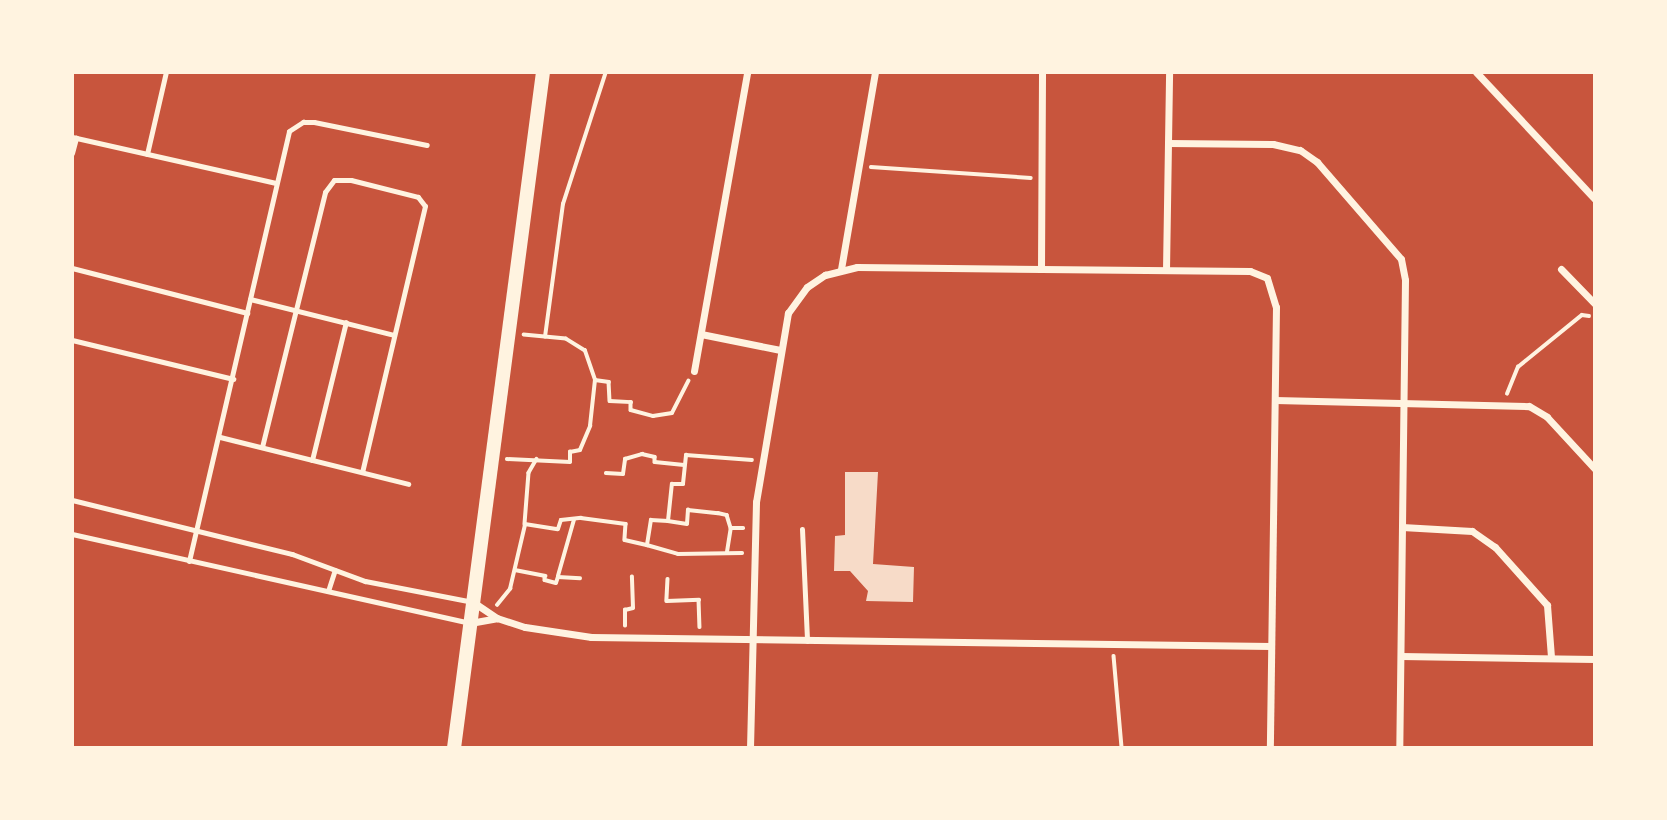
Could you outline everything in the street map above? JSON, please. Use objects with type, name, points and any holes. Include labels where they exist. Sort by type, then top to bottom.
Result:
[{"type":"main road","points":[[454,748],[543,72]]},
{"type":"street","points":[[694,371],[747,72]]},
{"type":"street","points":[[841,269],[875,72]]},
{"type":"street","points":[[1041,268],[1042,72]]},
{"type":"street","points":[[1166,270],[1169,72]]},
{"type":"street","points":[[1476,72],[1595,199]]},
{"type":"street","points":[[1168,143],[1273,144],[1300,149],[1317,162],[1401,259],[1404,401],[1399,748]]},
{"type":"street","points":[[750,748],[754,529],[761,461],[788,313],[799,294],[841,269],[1041,268],[1250,271],[1267,278],[1276,307],[1270,748]]},
{"type":"street","points":[[1561,269],[1595,304]]},
{"type":"street","points":[[701,334],[780,350]]},
{"type":"street","points":[[1275,400],[1504,402],[1540,411],[1595,469]]},
{"type":"street","points":[[1402,527],[1472,531],[1496,547],[1547,605],[1551,657]]},
{"type":"street","points":[[473,603],[490,611],[497,618]]},
{"type":"street","points":[[470,623],[497,618],[563,635],[627,638],[1271,646]]},
{"type":"street","points":[[1401,656],[1595,659]]},
{"type":"lane","points":[[147,154],[166,72]]},
{"type":"lane","points":[[190,561],[289,131],[303,121],[427,145]]},
{"type":"lane","points":[[72,153],[74,137],[276,183]]},
{"type":"lane","points":[[262,447],[329,183],[342,178],[409,194],[423,202],[424,213],[362,472]]},
{"type":"lane","points":[[72,268],[247,313]]},
{"type":"lane","points":[[250,299],[394,335]]},
{"type":"lane","points":[[312,460],[346,322]]},
{"type":"lane","points":[[72,340],[233,379]]},
{"type":"lane","points":[[220,437],[408,484]]},
{"type":"lane","points":[[72,500],[197,528],[292,554],[388,587],[473,603]]},
{"type":"lane","points":[[802,530],[807,641]]},
{"type":"lane","points":[[72,534],[470,623]]},
{"type":"lane","points":[[328,591],[335,570]]},
{"type":"path","points":[[545,337],[563,204],[606,72]]},
{"type":"path","points":[[858,166],[1041,179]]},
{"type":"path","points":[[1504,402],[1518,367],[1582,315],[1595,317]]},
{"type":"path","points":[[491,457],[570,462],[570,452],[580,450],[590,426],[595,380],[585,351],[566,339],[507,334]]},
{"type":"path","points":[[595,380],[609,382],[610,401],[631,402],[631,410],[653,416],[672,412],[694,371]]},
{"type":"path","points":[[607,474],[624,474],[625,459],[642,454],[655,457],[655,461],[684,465]]},
{"type":"path","points":[[668,521],[671,484],[683,484],[686,455],[761,461]]},
{"type":"path","points":[[490,611],[506,597],[515,570],[525,524],[530,473],[537,459]]},
{"type":"path","points":[[647,545],[651,520],[687,524],[688,510],[727,515],[731,528],[727,552]]},
{"type":"path","points":[[525,524],[558,529],[561,520],[626,524],[625,540],[678,554],[754,554]]},
{"type":"path","points":[[515,570],[545,576],[545,580],[556,583],[560,555],[573,536],[574,520]]},
{"type":"path","points":[[731,528],[754,529]]},
{"type":"path","points":[[627,638],[625,610],[633,608],[632,576]]},
{"type":"path","points":[[558,577],[580,578]]},
{"type":"path","points":[[668,579],[667,601],[699,600],[700,639]]},
{"type":"path","points":[[1114,644],[1122,748]]},
{"type":"building","points":[[845,472],[878,472],[873,564],[914,567],[913,602],[866,601],[868,591],[850,571],[834,571],[835,536],[845,535]]}]
